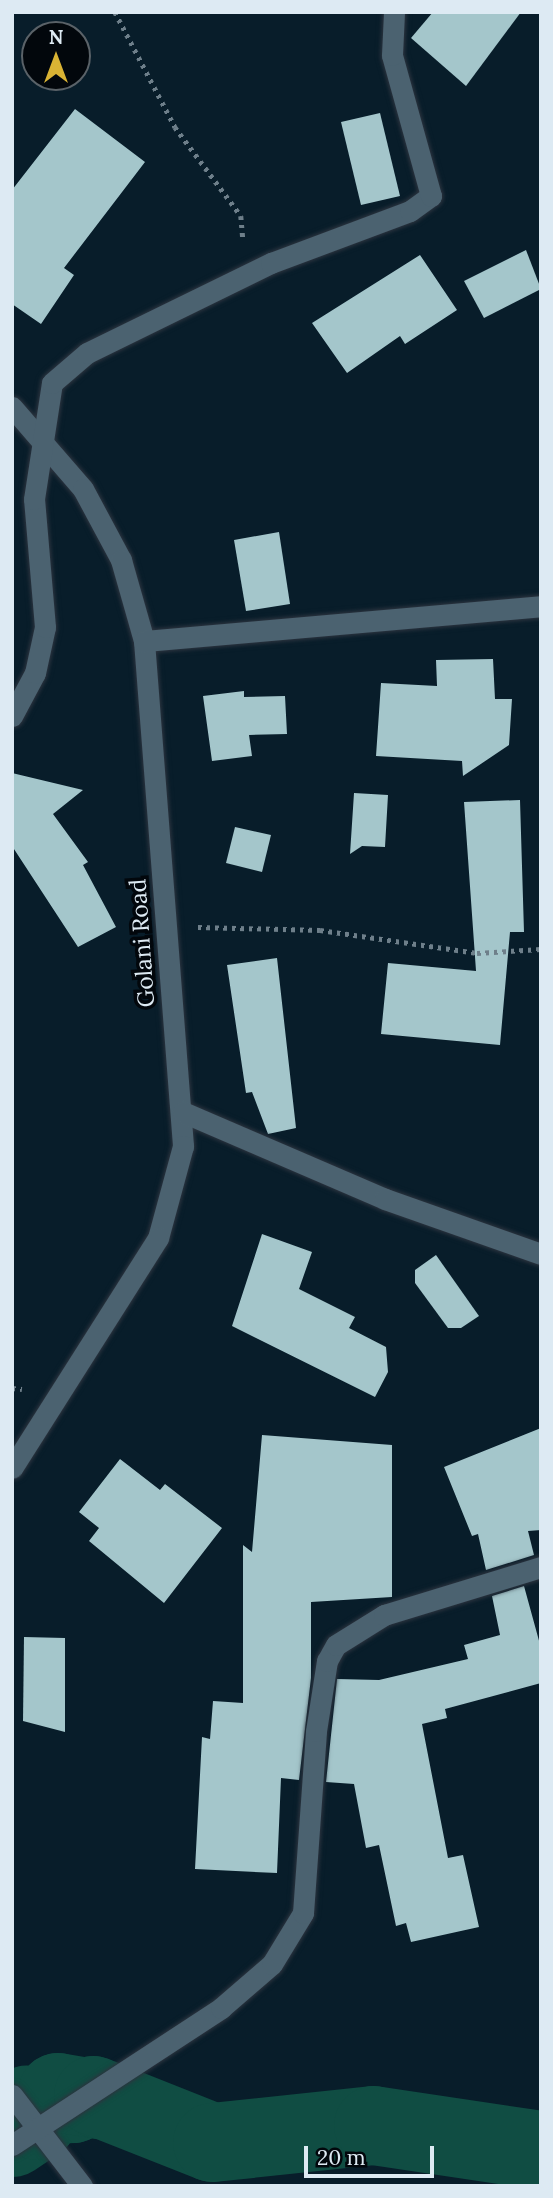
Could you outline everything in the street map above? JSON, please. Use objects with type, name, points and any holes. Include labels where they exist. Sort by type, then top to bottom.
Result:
[{"type":"street","points":[[12,716],[35,673],[45,627],[34,499],[41,435],[52,383],[65,367],[246,276],[410,211],[431,196],[392,55],[394,12]]},
{"type":"street","name":"Golani Road","points":[[12,407],[41,435],[83,489],[121,560],[144,641],[165,925],[183,1112],[177,1183],[158,1238],[12,1468]]},
{"type":"street","points":[[144,641],[541,606]]},
{"type":"street","points":[[183,1112],[385,1199],[541,1254]]},
{"type":"street","points":[[12,2145],[221,2008],[272,1964],[303,1913],[316,1731],[327,1661],[337,1645],[384,1615],[541,1567]]},
{"type":"street","points":[[12,2095],[39,2125],[82,2186]]},
{"type":"path","points":[[114,12],[175,127],[241,216],[246,276]]},
{"type":"path","points":[[165,925],[320,930],[477,953],[541,949]]},
{"type":"building","points":[[433,12],[521,12],[466,86],[411,38]]},
{"type":"building","points":[[75,109],[145,162],[64,268],[74,275],[41,324],[12,304],[12,190]]},
{"type":"building","points":[[380,113],[400,196],[361,205],[341,122]]},
{"type":"building","points":[[526,250],[541,289],[484,318],[464,281]]},
{"type":"building","points":[[420,255],[457,310],[405,344],[400,336],[347,373],[312,323]]},
{"type":"building","points":[[279,532],[290,604],[246,611],[234,540]]},
{"type":"building","points":[[493,659],[495,699],[512,699],[509,745],[463,776],[462,761],[376,756],[381,683],[437,686],[436,660]]},
{"type":"building","points":[[244,691],[244,697],[285,696],[287,734],[249,735],[252,756],[212,761],[203,696]]},
{"type":"building","points":[[12,773],[83,790],[53,814],[88,862],[83,865],[116,927],[78,947],[12,846]]},
{"type":"building","points":[[354,793],[388,795],[385,847],[362,846],[350,854]]},
{"type":"building","points":[[520,800],[524,932],[510,932],[500,1045],[381,1034],[388,963],[476,971],[464,802]]},
{"type":"building","points":[[235,827],[271,835],[262,872],[226,863]]},
{"type":"building","points":[[277,958],[296,1128],[268,1134],[252,1092],[246,1093],[227,965]]},
{"type":"building","points":[[262,1234],[312,1252],[299,1289],[355,1317],[349,1328],[386,1347],[388,1372],[375,1397],[232,1326]]},
{"type":"building","points":[[436,1255],[479,1316],[461,1328],[448,1328],[415,1283],[415,1270]]},
{"type":"building","points":[[541,1428],[541,1530],[528,1531],[534,1555],[486,1570],[478,1534],[472,1536],[444,1467]]},
{"type":"building","points":[[262,1435],[392,1445],[392,1597],[311,1602],[311,1678],[299,1780],[281,1778],[277,1873],[195,1869],[202,1737],[210,1739],[213,1701],[243,1703],[243,1545],[252,1552]]},
{"type":"building","points":[[120,1459],[160,1490],[165,1484],[222,1528],[164,1603],[89,1541],[99,1528],[79,1512]]},
{"type":"building","points":[[524,1586],[541,1648],[541,1683],[445,1709],[447,1718],[422,1724],[448,1858],[463,1855],[479,1927],[411,1942],[406,1923],[396,1926],[379,1845],[366,1848],[354,1784],[326,1782],[337,1679],[379,1680],[468,1659],[464,1645],[500,1635],[492,1596]]},
{"type":"building","points":[[24,1637],[65,1638],[65,1732],[23,1721]]},
{"type":"waterway","points":[[12,2137],[37,2120],[26,2105],[73,2103],[57,2092],[99,2099],[93,2095],[212,2142],[373,2125],[541,2150]]}]
